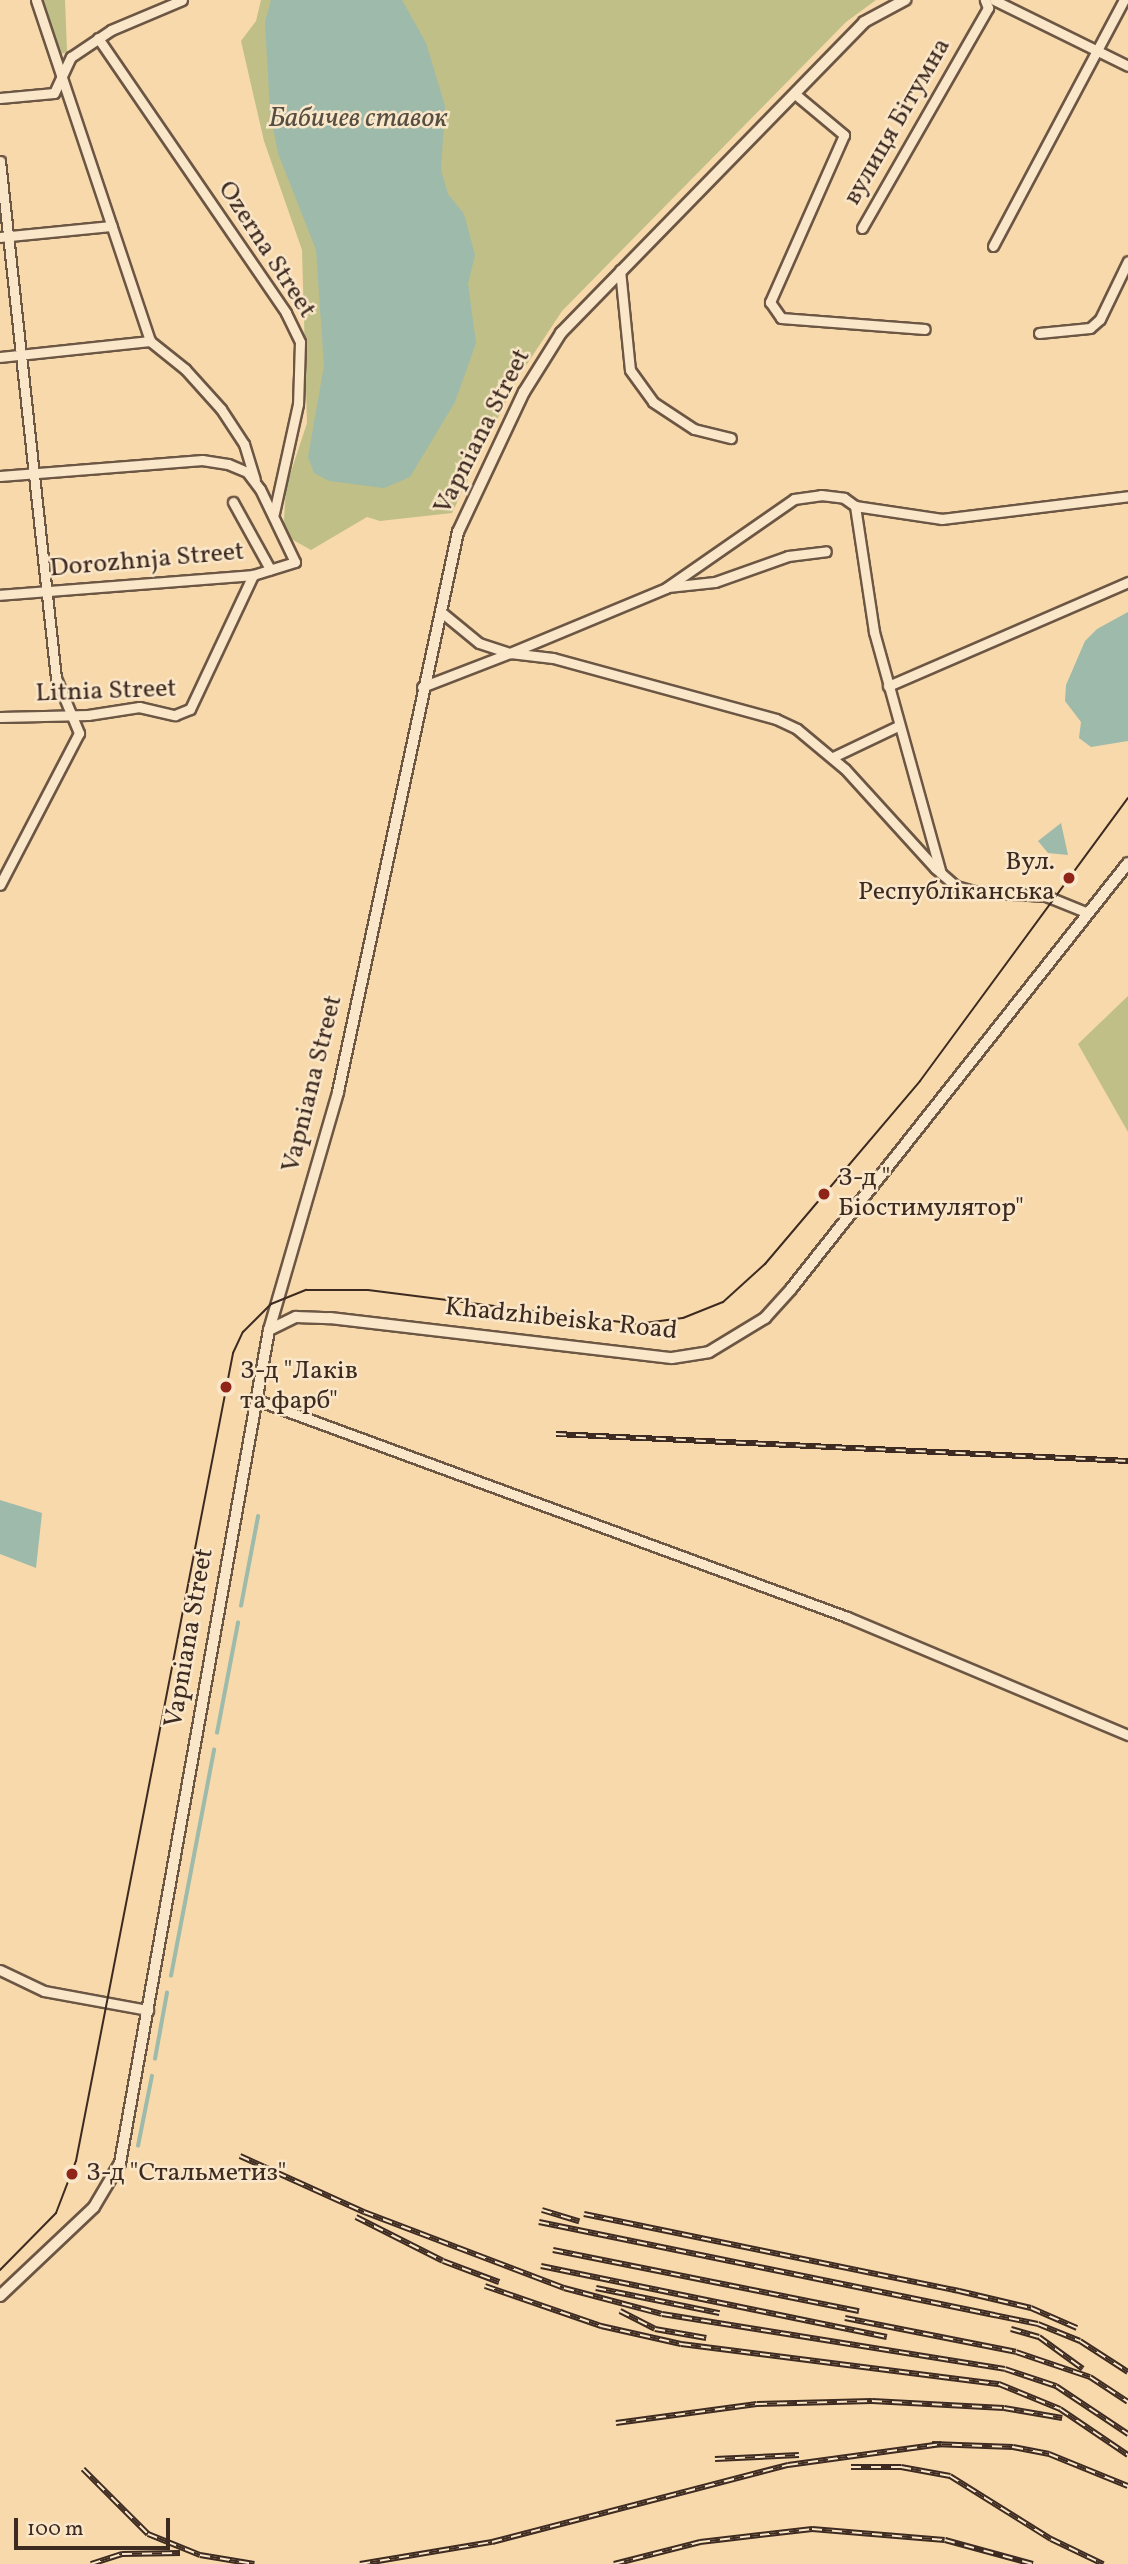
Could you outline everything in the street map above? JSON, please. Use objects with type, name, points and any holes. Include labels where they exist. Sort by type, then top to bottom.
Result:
[{"type":"street","points":[[36,0],[63,74],[150,341],[185,369],[222,409],[244,444],[256,484]]},
{"type":"street","points":[[0,98],[54,93],[71,57],[98,38],[160,3],[182,0]]},
{"type":"street","name":"Vapniana Street","points":[[0,2295],[94,2207],[115,2177],[148,2010],[254,1399],[269,1330],[338,1092],[422,687],[458,532],[524,392],[561,333],[864,22],[905,0]]},
{"type":"street","name":"вулиця Бітумна","points":[[862,228],[988,8],[985,0]]},
{"type":"street","points":[[995,0],[1128,66]]},
{"type":"street","points":[[993,246],[1124,0]]},
{"type":"street","name":"Ozerna Street","points":[[98,38],[286,313],[300,342],[298,404],[274,513]]},
{"type":"street","points":[[795,94],[844,135],[770,302],[780,318],[925,328]]},
{"type":"street","points":[[0,161],[4,237],[34,472],[56,678],[79,733],[76,747],[0,885]]},
{"type":"street","points":[[4,237],[111,226]]},
{"type":"street","points":[[1039,333],[1090,328],[1100,319],[1128,261]]},
{"type":"street","points":[[620,270],[630,370],[653,402],[694,429],[731,438]]},
{"type":"street","points":[[0,357],[150,341]]},
{"type":"street","points":[[0,476],[202,460],[247,472],[274,513]]},
{"type":"street","points":[[422,687],[666,587],[794,499],[821,495],[844,498],[855,506],[943,519],[1128,496]]},
{"type":"street","points":[[233,502],[259,556],[270,569]]},
{"type":"street","points":[[855,506],[862,575],[888,686],[942,873]]},
{"type":"street","name":"Dorozhnja Street","points":[[0,595],[253,575],[295,562],[280,537],[274,513]]},
{"type":"street","points":[[666,587],[715,582],[788,556],[826,551]]},
{"type":"street","name":"Litnia Street","points":[[0,717],[139,707],[175,715],[190,709],[253,575]]},
{"type":"street","points":[[888,686],[1128,582]]},
{"type":"street","points":[[440,611],[479,643],[510,653],[553,658],[776,719],[797,729],[833,757],[942,873],[966,890],[1046,895],[1088,913]]},
{"type":"street","points":[[833,757],[898,726]]},
{"type":"street","name":"Khadzhibeiska Road","points":[[269,1330],[296,1317],[330,1318],[672,1358],[709,1352],[765,1318],[791,1289],[1128,863]]},
{"type":"street","points":[[254,1399],[835,1612],[1128,1735]]},
{"type":"street","points":[[0,1970],[44,1991],[148,2010]]},
{"type":"green space","points":[[42,0],[65,0],[67,52],[61,54],[54,41]]},
{"type":"green space","points":[[261,0],[876,0],[846,22],[562,311],[525,367],[501,379],[498,388],[506,401],[452,513],[380,521],[367,517],[311,550],[286,536],[284,520],[286,487],[307,423],[302,250],[264,141],[241,41],[256,21]]},
{"type":"green space","points":[[1128,996],[1128,1132],[1078,1044]]},
{"type":"water","name":"Бабичев ставок","points":[[271,0],[402,0],[426,43],[445,106],[441,170],[448,194],[464,214],[475,255],[468,284],[476,343],[455,402],[410,477],[384,488],[329,481],[314,473],[308,457],[324,366],[316,250],[278,153],[270,111],[265,22]]},
{"type":"water","points":[[1128,612],[1128,741],[1091,747],[1079,738],[1081,722],[1065,701],[1066,685],[1085,641],[1097,629]]},
{"type":"water","points":[[1061,823],[1068,855],[1048,853],[1038,841]]},
{"type":"water","points":[[0,1500],[42,1513],[36,1568],[0,1554]]},
{"type":"waterway","points":[[241,1606],[258,1517]]},
{"type":"waterway","points":[[217,1733],[238,1623]]},
{"type":"waterway","points":[[171,1976],[214,1750]]},
{"type":"waterway","points":[[155,2059],[167,1993]]},
{"type":"waterway","points":[[138,2146],[152,2076]]},
{"type":"tram line","points":[[0,2270],[56,2213],[76,2161],[233,1353],[243,1332],[271,1304],[306,1290],[368,1290],[637,1324],[683,1318],[723,1302],[765,1264],[920,1081],[1128,798]]},
{"type":"railway","points":[[556,1434],[1128,1461]]},
{"type":"railway","points":[[240,2156],[364,2212],[564,2288],[662,2314],[1005,2369],[1056,2386],[1128,2434]]},
{"type":"railway","points":[[542,2210],[579,2221]]},
{"type":"railway","points":[[584,2214],[959,2291],[1031,2308],[1077,2328]]},
{"type":"railway","points":[[356,2217],[443,2261],[499,2282]]},
{"type":"railway","points":[[539,2222],[1038,2324],[1080,2341],[1128,2372]]},
{"type":"railway","points":[[553,2250],[859,2311]]},
{"type":"railway","points":[[541,2266],[887,2337]]},
{"type":"railway","points":[[485,2286],[601,2326],[681,2344],[999,2384],[1060,2409],[1128,2455]]},
{"type":"railway","points":[[596,2288],[719,2313]]},
{"type":"railway","points":[[620,2311],[655,2329],[706,2338]]},
{"type":"railway","points":[[845,2318],[1016,2352],[1090,2377],[1128,2402]]},
{"type":"railway","points":[[1011,2329],[1039,2337],[1083,2369]]},
{"type":"railway","points":[[616,2423],[757,2404],[872,2401],[1004,2408],[1062,2418]]},
{"type":"railway","points":[[932,2444],[1013,2447],[1049,2454],[1128,2486]]},
{"type":"railway","points":[[360,2564],[492,2542],[788,2465],[942,2444]]},
{"type":"railway","points":[[715,2459],[799,2455]]},
{"type":"railway","points":[[851,2467],[901,2467],[950,2476],[1051,2539],[1103,2564]]},
{"type":"railway","points":[[83,2469],[148,2534],[200,2555],[254,2564]]},
{"type":"railway","points":[[614,2564],[700,2542],[812,2529],[945,2540],[1033,2564]]},
{"type":"railway","points":[[91,2564],[122,2554],[180,2553]]},
{"type":"place","name":"Вул. Республіканська","points":[[1069,878]]},
{"type":"place","name":"З-д \" Біостимулятор\"","points":[[824,1194]]},
{"type":"place","name":"З-д \"Лаків та фарб\"","points":[[226,1387]]},
{"type":"place","name":"З-д \"Стальметиз\"","points":[[72,2174]]}]
